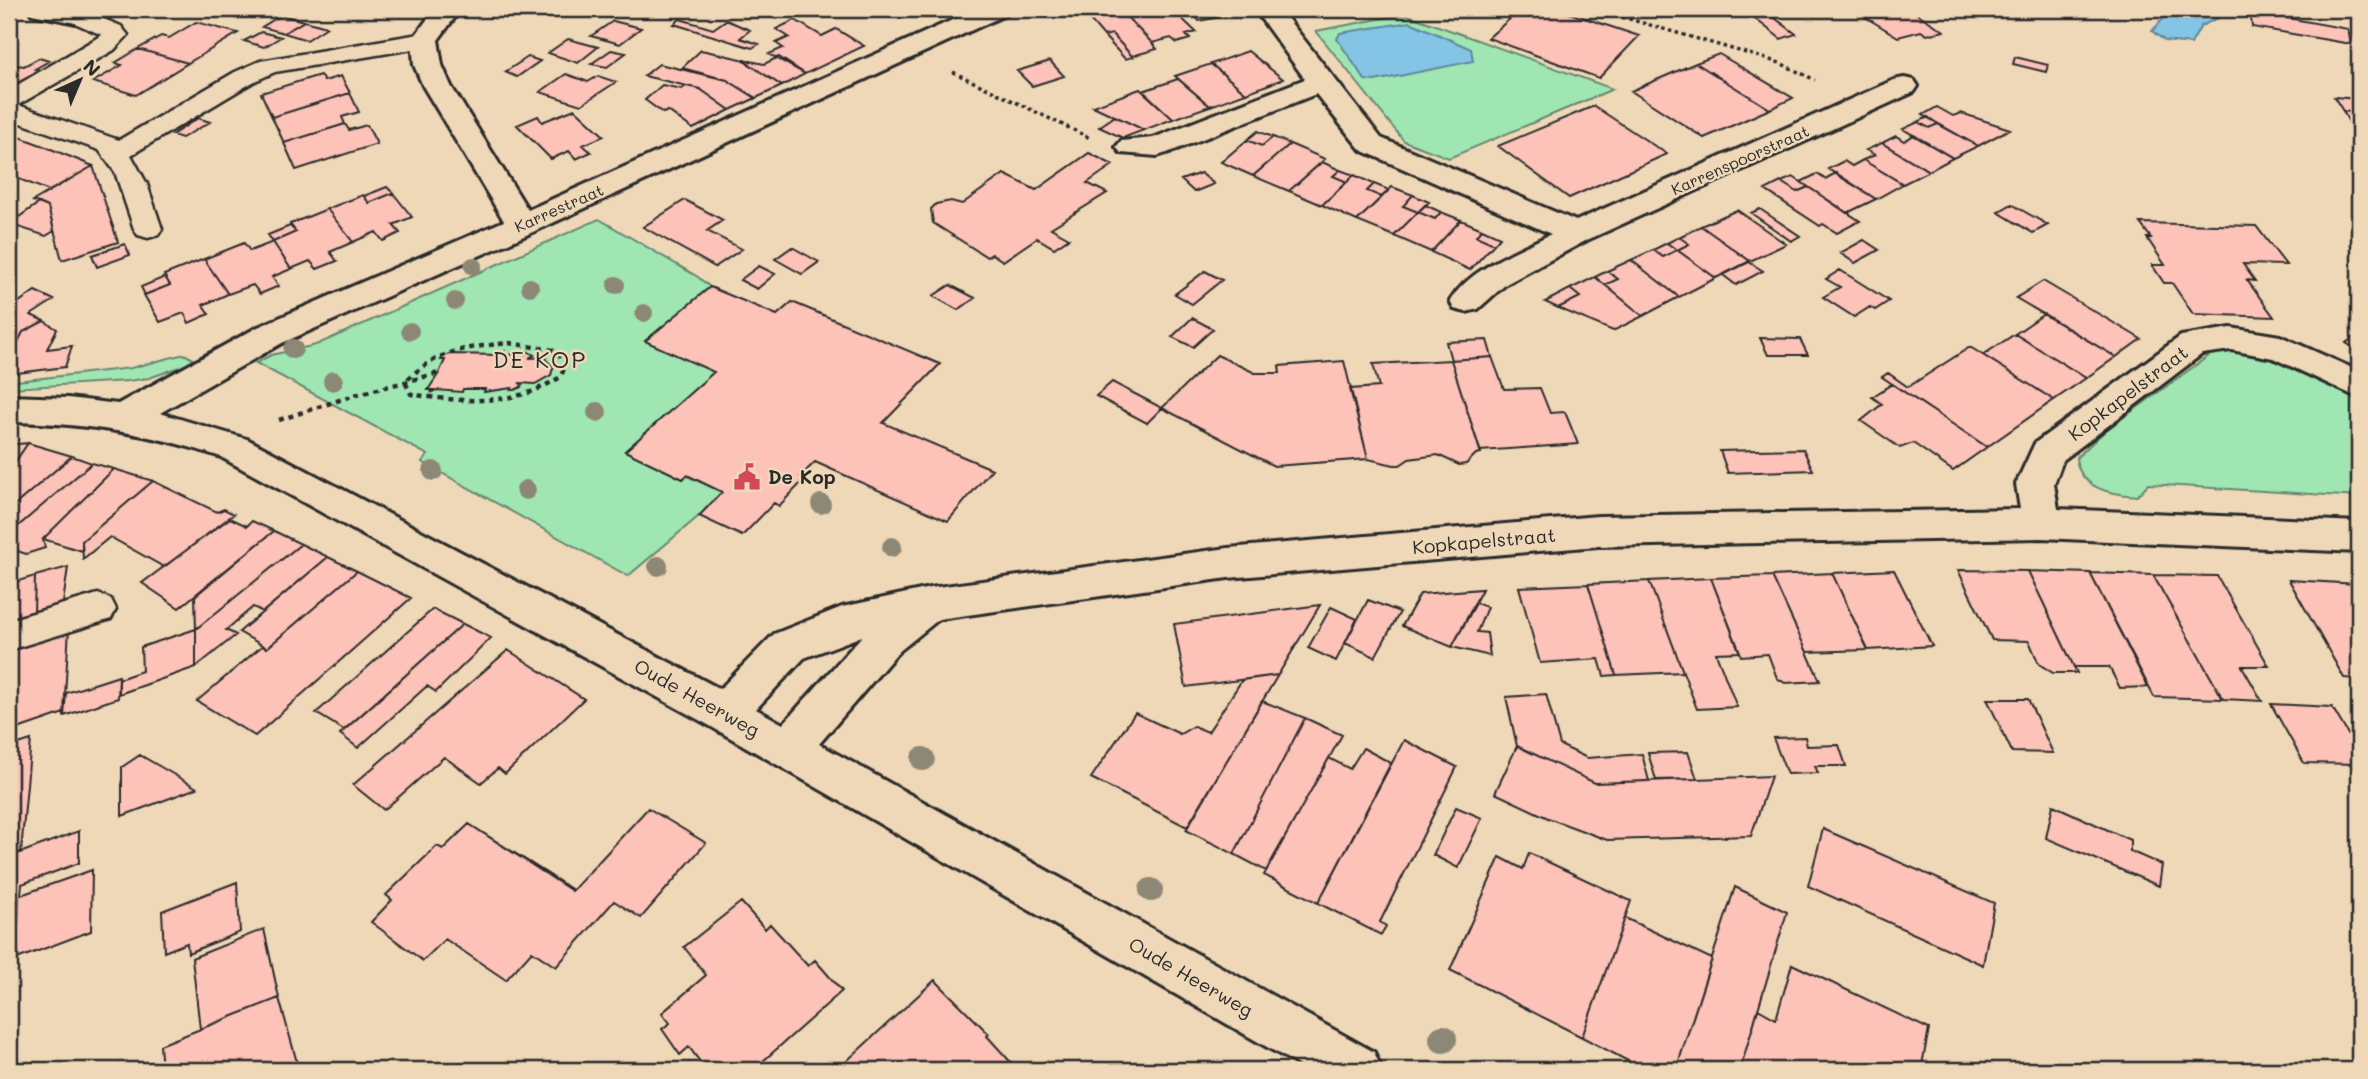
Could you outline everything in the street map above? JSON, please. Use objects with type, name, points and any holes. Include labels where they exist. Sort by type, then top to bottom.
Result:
[{"type":"street","points":[[41,9],[76,15],[110,9]]},
{"type":"street","points":[[448,9],[425,40],[428,65],[437,86],[522,225]]},
{"type":"street","name":"Karrestraat","points":[[125,416],[270,335],[522,225],[998,9]]},
{"type":"street","points":[[1267,9],[1371,144],[1576,233]]},
{"type":"street","points":[[1131,147],[1157,147],[1321,82]]},
{"type":"street","name":"Karrenspoorstraat","points":[[1466,301],[1495,277],[1576,233],[1904,86]]},
{"type":"street","name":"Kopkapelstraat","points":[[2041,523],[2035,484],[2048,452],[2193,344],[2231,340],[2280,348],[2329,369],[2359,386]]},
{"type":"street","name":"Oude Heerweg","points":[[9,409],[66,410],[125,416],[234,448],[725,713],[1356,1070]]},
{"type":"street","name":"Kopkapelstraat","points":[[725,713],[789,646],[842,624],[930,604],[1228,563],[1598,531],[2041,523],[2359,537]]},
{"type":"street","points":[[788,748],[883,641],[930,604]]},
{"type":"lane","points":[[9,100],[104,45],[116,35],[113,31],[76,15]]},
{"type":"lane","points":[[117,152],[269,66],[425,40]]},
{"type":"lane","points":[[9,111],[108,144],[128,169],[148,229]]},
{"type":"lane","points":[[9,635],[98,609]]},
{"type":"path","points":[[1595,9],[1780,63],[1817,81],[1849,111]]},
{"type":"path","points":[[907,50],[1110,147],[1131,147]]},
{"type":"path","points":[[509,343],[553,350],[566,362],[561,377],[531,392],[473,399],[436,399],[411,394],[405,382],[419,365],[452,348],[509,343]]},
{"type":"path","points":[[215,441],[355,395],[439,373]]},
{"type":"green space","points":[[1405,14],[1613,89],[1449,158],[1404,141],[1316,31]]},
{"type":"green space","points":[[599,219],[698,277],[710,287],[646,341],[714,372],[625,451],[683,479],[687,476],[722,492],[699,516],[628,576],[422,462],[428,455],[256,363],[271,355],[316,345]]},
{"type":"green space","points":[[2234,345],[2301,366],[2359,399],[2359,497],[2148,484],[2137,496],[2098,488],[2083,477],[2076,458],[2105,431],[2214,352]]},
{"type":"green space","points":[[184,354],[197,361],[149,378],[12,388],[17,381],[131,368]]},
{"type":"water","points":[[2155,9],[2214,9],[2220,17],[2201,26],[2191,44],[2165,41],[2152,31],[2163,19]]},
{"type":"water","points":[[1410,22],[1471,49],[1473,61],[1375,81],[1365,80],[1337,39],[1340,33]]},
{"type":"building","points":[[257,9],[238,19],[213,11]]},
{"type":"building","points":[[1119,9],[1172,9],[1196,32],[1186,35],[1190,39],[1177,43],[1171,38],[1152,43]]},
{"type":"building","points":[[1231,9],[1236,14],[1199,21],[1192,11]]},
{"type":"building","points":[[1521,9],[1557,9],[1639,36],[1599,78],[1488,38]]},
{"type":"building","points":[[1763,9],[1796,34],[1781,39],[1745,11]]},
{"type":"building","points":[[1852,9],[1910,9],[1944,31],[1927,35],[1921,31],[1898,37]]},
{"type":"building","points":[[2250,11],[2348,29],[2351,44],[2252,27]]},
{"type":"building","points":[[1122,12],[1157,49],[1132,56],[1112,34],[1104,36],[1090,20]]},
{"type":"building","points":[[281,15],[304,21],[284,33],[262,27]]},
{"type":"building","points":[[680,19],[713,29],[726,20],[750,30],[740,38],[759,44],[752,48],[674,24]]},
{"type":"building","points":[[795,20],[822,36],[836,29],[864,46],[805,74],[769,54],[783,48],[776,43],[789,37],[776,29]]},
{"type":"building","points":[[304,21],[327,27],[307,40],[284,33]]},
{"type":"building","points":[[613,21],[641,28],[620,44],[591,36]]},
{"type":"building","points":[[196,22],[238,33],[188,63],[138,49],[161,36],[169,38]]},
{"type":"building","points":[[261,32],[281,37],[264,47],[244,41]]},
{"type":"building","points":[[1112,34],[1133,57],[1125,59],[1104,36]]},
{"type":"building","points":[[568,39],[598,47],[578,63],[548,53]]},
{"type":"building","points":[[138,49],[188,63],[136,95],[93,82],[122,65],[115,63]]},
{"type":"building","points":[[611,50],[626,53],[607,67],[591,64]]},
{"type":"building","points":[[701,50],[741,59],[782,86],[756,98],[727,80],[682,68]]},
{"type":"building","points":[[1248,51],[1283,79],[1246,93],[1211,64]]},
{"type":"building","points":[[1719,54],[1793,98],[1770,109],[1696,63]]},
{"type":"building","points":[[528,57],[540,61],[517,77],[505,72]]},
{"type":"building","points":[[779,57],[805,74],[782,86],[741,59],[764,64]]},
{"type":"building","points":[[2015,57],[2048,65],[2046,72],[2013,64]]},
{"type":"building","points":[[39,58],[49,61],[35,69],[45,72],[9,93],[9,64],[24,66]]},
{"type":"building","points":[[1050,61],[1064,76],[1032,86],[1017,71]]},
{"type":"building","points":[[1696,63],[1770,109],[1704,138],[1631,91]]},
{"type":"building","points":[[659,64],[727,80],[756,98],[730,110],[700,89],[644,76]]},
{"type":"building","points":[[1211,64],[1246,93],[1210,106],[1175,76]]},
{"type":"building","points":[[566,74],[588,82],[598,76],[616,82],[581,105],[540,92]]},
{"type":"building","points":[[320,75],[324,81],[341,76],[350,93],[272,117],[261,93]]},
{"type":"building","points":[[1178,79],[1210,106],[1173,119],[1143,91]]},
{"type":"building","points":[[662,85],[700,89],[730,110],[693,129],[668,111],[663,113],[645,100]]},
{"type":"building","points":[[1140,89],[1173,119],[1144,130],[1093,106]]},
{"type":"building","points":[[350,93],[359,112],[342,117],[345,124],[284,143],[272,117]]},
{"type":"building","points":[[2334,97],[2359,99],[2359,113],[2343,111]]},
{"type":"building","points":[[1594,106],[1667,154],[1569,198],[1498,146]]},
{"type":"building","points":[[1937,107],[1953,116],[1961,113],[2010,129],[1978,146],[1923,115]]},
{"type":"building","points":[[575,109],[604,136],[583,145],[591,152],[576,159],[569,151],[551,159],[517,125],[538,116],[542,122]]},
{"type":"building","points":[[2343,111],[2359,113],[2359,125],[2350,124]]},
{"type":"building","points":[[1115,116],[1144,130],[1123,138],[1099,127]]},
{"type":"building","points":[[1928,117],[1938,124],[1929,128],[1918,122]]},
{"type":"building","points":[[198,118],[210,122],[182,138],[172,135]]},
{"type":"building","points":[[1918,122],[1929,128],[1938,124],[1978,146],[1953,158],[1903,129]]},
{"type":"building","points":[[345,124],[349,130],[367,125],[377,144],[296,170],[284,143]]},
{"type":"building","points":[[1258,131],[1273,137],[1262,146],[1247,140]]},
{"type":"building","points":[[9,133],[93,166],[49,191],[9,175]]},
{"type":"building","points":[[1914,135],[1953,158],[1929,171],[1882,143],[1896,136],[1904,141]]},
{"type":"building","points":[[1273,137],[1290,144],[1253,176],[1221,162],[1247,140],[1262,146]]},
{"type":"building","points":[[1882,143],[1929,171],[1903,184],[1863,160],[1875,155],[1866,150]]},
{"type":"building","points":[[1290,144],[1325,159],[1289,191],[1253,176]]},
{"type":"building","points":[[1290,144],[1325,159],[1289,191],[1253,176]]},
{"type":"building","points":[[1089,153],[1113,165],[1087,183],[1107,193],[1051,228],[1069,238],[1054,248],[1037,238],[1003,261],[992,254],[987,257],[933,223],[931,209],[936,204],[951,201],[962,204],[1004,174],[1036,190]]},
{"type":"building","points":[[1863,160],[1903,184],[1876,199],[1828,169],[1844,161],[1852,166]]},
{"type":"building","points":[[1322,162],[1340,170],[1333,176],[1347,182],[1322,205],[1289,191]]},
{"type":"building","points":[[1322,162],[1340,170],[1333,176],[1347,182],[1322,205],[1289,191]]},
{"type":"building","points":[[93,166],[118,242],[62,260],[48,207],[33,201]]},
{"type":"building","points":[[1340,170],[1354,175],[1347,182],[1333,176]]},
{"type":"building","points":[[1340,170],[1354,175],[1347,182],[1333,176]]},
{"type":"building","points":[[1201,173],[1214,184],[1194,192],[1181,180]]},
{"type":"building","points":[[1836,173],[1876,199],[1847,213],[1801,182],[1817,174],[1825,179]]},
{"type":"building","points":[[1354,175],[1374,184],[1367,191],[1382,197],[1357,221],[1322,205]]},
{"type":"building","points":[[1354,175],[1374,184],[1367,191],[1382,197],[1357,221],[1322,205]]},
{"type":"building","points":[[1793,177],[1808,187],[1797,192],[1781,182]]},
{"type":"building","points":[[1781,182],[1797,192],[1808,187],[1860,221],[1837,233],[1823,224],[1820,226],[1765,190]]},
{"type":"building","points":[[1374,184],[1389,190],[1382,197],[1367,191]]},
{"type":"building","points":[[1374,184],[1389,190],[1382,197],[1367,191]]},
{"type":"building","points":[[387,187],[393,193],[369,203],[364,196]]},
{"type":"building","points":[[1392,187],[1413,195],[1403,206],[1418,212],[1394,236],[1357,221]]},
{"type":"building","points":[[1392,187],[1413,195],[1403,206],[1418,212],[1394,236],[1357,221]]},
{"type":"building","points":[[393,193],[412,217],[393,225],[400,233],[383,241],[376,232],[353,242],[327,209],[363,195],[369,203]]},
{"type":"building","points":[[1413,195],[1429,202],[1418,212],[1403,206]]},
{"type":"building","points":[[1413,195],[1429,202],[1418,212],[1403,206]]},
{"type":"building","points":[[685,200],[723,220],[707,231],[742,249],[715,267],[643,227]]},
{"type":"building","points":[[39,203],[48,207],[54,231],[46,236],[9,224]]},
{"type":"building","points":[[2012,204],[2048,225],[2033,233],[1998,212]]},
{"type":"building","points":[[1425,205],[1441,212],[1435,219],[1418,212]]},
{"type":"building","points":[[1425,205],[1441,212],[1435,219],[1418,212]]},
{"type":"building","points":[[327,209],[353,242],[330,252],[337,261],[317,269],[310,261],[291,269],[273,242],[296,232],[290,224]]},
{"type":"building","points":[[1760,209],[1800,236],[1791,241],[1751,213]]},
{"type":"building","points":[[1737,210],[1786,244],[1750,261],[1701,226]]},
{"type":"building","points":[[1418,212],[1435,219],[1441,212],[1461,220],[1431,252],[1394,236]]},
{"type":"building","points":[[1418,212],[1435,219],[1441,212],[1461,220],[1431,252],[1394,236]]},
{"type":"building","points":[[1461,220],[1482,229],[1476,236],[1494,244],[1470,270],[1431,252]]},
{"type":"building","points":[[1461,220],[1482,229],[1476,236],[1494,244],[1470,270],[1431,252]]},
{"type":"building","points":[[2140,223],[2256,226],[2286,265],[2243,264],[2255,281],[2247,280],[2274,317],[2193,314],[2172,283],[2164,283],[2152,265],[2165,265]]},
{"type":"building","points":[[290,226],[296,232],[273,242],[268,235]]},
{"type":"building","points":[[1701,226],[1750,261],[1716,278],[1677,250],[1689,244],[1679,237]]},
{"type":"building","points":[[1482,229],[1500,237],[1494,244],[1476,236]]},
{"type":"building","points":[[1482,229],[1500,237],[1494,244],[1476,236]]},
{"type":"building","points":[[1679,237],[1689,244],[1677,250],[1667,243]]},
{"type":"building","points":[[1864,240],[1879,250],[1855,263],[1840,253]]},
{"type":"building","points":[[273,242],[291,269],[272,277],[279,286],[260,294],[253,285],[228,294],[204,259],[244,243],[250,251]]},
{"type":"building","points":[[1667,243],[1677,250],[1663,257],[1653,250]]},
{"type":"building","points":[[125,244],[130,255],[97,267],[92,255]]},
{"type":"building","points":[[792,247],[819,262],[802,274],[775,259]]},
{"type":"building","points":[[1653,250],[1663,257],[1677,250],[1716,278],[1679,297],[1631,260]]},
{"type":"building","points":[[204,259],[228,294],[203,305],[209,314],[189,323],[184,313],[160,322],[144,295],[170,285],[164,275]]},
{"type":"building","points":[[1631,260],[1679,297],[1643,316],[1605,285],[1618,279],[1607,271]]},
{"type":"building","points":[[1749,262],[1763,271],[1736,285],[1723,275]]},
{"type":"building","points":[[759,266],[775,274],[757,289],[740,280]]},
{"type":"building","points":[[1840,270],[1889,301],[1875,310],[1870,307],[1854,317],[1823,297],[1840,287],[1826,279]]},
{"type":"building","points":[[1205,271],[1222,280],[1192,304],[1175,294]]},
{"type":"building","points":[[1205,271],[1222,280],[1192,304],[1175,294]]},
{"type":"building","points":[[1607,271],[1618,279],[1605,285],[1595,277]]},
{"type":"building","points":[[165,277],[170,285],[145,295],[141,287]]},
{"type":"building","points":[[1595,277],[1643,316],[1613,331],[1558,308],[1580,297],[1570,289]]},
{"type":"building","points":[[2043,281],[2141,339],[2116,357],[2016,298]]},
{"type":"building","points":[[950,285],[975,298],[958,310],[933,296]]},
{"type":"building","points":[[710,287],[777,315],[792,302],[940,364],[883,423],[992,469],[948,521],[815,462],[801,476],[806,478],[779,506],[774,503],[742,536],[699,516],[722,492],[687,475],[683,479],[625,451],[714,372],[645,341]]},
{"type":"building","points":[[710,287],[777,315],[792,302],[940,364],[883,423],[992,469],[948,521],[815,462],[801,476],[806,478],[779,506],[774,503],[742,536],[699,516],[722,492],[687,475],[683,479],[625,451],[714,372],[645,341]]},
{"type":"building","points":[[1570,289],[1580,297],[1558,308],[1545,302]]},
{"type":"building","points":[[35,291],[54,300],[31,315],[44,321],[23,332],[9,360],[9,309]]},
{"type":"building","points":[[2044,314],[2116,357],[2086,378],[2015,334]]},
{"type":"building","points":[[1192,318],[1213,329],[1193,347],[1172,337]]},
{"type":"building","points":[[1192,318],[1213,329],[1193,347],[1172,337]]},
{"type":"building","points":[[44,321],[57,329],[47,349],[72,346],[65,367],[9,374],[9,360],[23,332]]},
{"type":"building","points":[[2359,333],[2359,351],[2346,343]]},
{"type":"building","points":[[2015,334],[2086,378],[2054,400],[1983,355]]},
{"type":"building","points":[[1760,338],[1800,339],[1808,355],[1768,355]]},
{"type":"building","points":[[1487,340],[1492,357],[1451,360],[1446,342]]},
{"type":"building","points":[[1970,347],[2054,400],[1987,447],[1882,377],[1888,373],[1908,387]]},
{"type":"building","points":[[527,351],[534,355],[529,358],[546,357],[551,365],[554,365],[551,375],[535,384],[519,383],[522,384],[521,387],[515,390],[511,390],[512,388],[484,392],[485,389],[463,389],[462,392],[436,390],[431,393],[433,390],[428,390],[445,360],[441,360],[442,358],[449,354],[500,355],[504,352],[503,355],[525,354]]},
{"type":"building","points":[[1217,355],[1255,373],[1280,373],[1279,366],[1344,361],[1368,459],[1274,466],[1162,408]]},
{"type":"building","points":[[1492,357],[1504,389],[1540,388],[1550,413],[1565,412],[1578,444],[1480,451],[1451,360]]},
{"type":"building","points":[[1451,360],[1481,453],[1476,454],[1466,464],[1459,465],[1438,455],[1409,459],[1400,465],[1368,459],[1350,389],[1379,387],[1373,364]]},
{"type":"building","points":[[1112,382],[1162,408],[1147,423],[1096,396]]},
{"type":"building","points":[[1892,384],[1987,447],[1953,471],[1913,443],[1900,448],[1861,421],[1882,404],[1872,397]]},
{"type":"building","points":[[28,443],[72,456],[9,510],[9,471]]},
{"type":"building","points":[[28,443],[9,471],[9,445]]},
{"type":"building","points":[[1803,449],[1813,470],[1728,473],[1720,451]]},
{"type":"building","points":[[72,456],[92,463],[9,534],[9,510]]},
{"type":"building","points":[[92,463],[114,469],[43,539],[45,548],[26,554],[9,548],[9,534]]},
{"type":"building","points":[[114,469],[153,481],[82,541],[82,551],[43,539]]},
{"type":"building","points":[[153,481],[217,512],[224,509],[234,514],[164,567],[110,537],[83,559],[82,541]]},
{"type":"building","points":[[230,518],[247,526],[252,521],[274,531],[179,608],[142,583]]},
{"type":"building","points":[[274,531],[301,544],[196,629],[195,596]]},
{"type":"building","points":[[301,544],[328,557],[263,612],[253,607],[226,630],[236,635],[196,667],[196,629]]},
{"type":"building","points":[[328,557],[357,571],[267,648],[239,632]]},
{"type":"building","points":[[68,567],[63,603],[34,612],[35,576]]},
{"type":"building","points":[[1894,570],[1932,646],[1868,650],[1832,573]]},
{"type":"building","points":[[1958,570],[2028,571],[2077,673],[2053,673],[2039,664],[2029,641],[1992,640]]},
{"type":"building","points":[[357,571],[411,598],[255,736],[197,701],[262,646],[267,648]]},
{"type":"building","points":[[2028,571],[2090,573],[2148,687],[2120,688],[2109,667],[2074,667]]},
{"type":"building","points":[[1832,573],[1868,650],[1807,652],[1772,576]]},
{"type":"building","points":[[2090,573],[2153,575],[2223,699],[2154,697]]},
{"type":"building","points":[[2153,575],[2217,576],[2269,666],[2242,666],[2262,701],[2223,699]]},
{"type":"building","points":[[35,576],[34,612],[9,619],[11,583]]},
{"type":"building","points":[[1772,576],[1820,681],[1785,683],[1777,678],[1768,654],[1741,656],[1711,578]]},
{"type":"building","points":[[1711,578],[1740,652],[1716,653],[1737,707],[1697,709],[1649,581]]},
{"type":"building","points":[[2289,580],[2358,584],[2359,679],[2344,678]]},
{"type":"building","points":[[1649,581],[1683,672],[1616,675],[1588,584]]},
{"type":"building","points":[[1588,584],[1616,675],[1604,676],[1599,659],[1540,663],[1519,587]]},
{"type":"building","points":[[1482,589],[1452,647],[1402,626],[1420,594]]},
{"type":"building","points":[[1368,600],[1400,612],[1375,657],[1345,643]]},
{"type":"building","points":[[1476,603],[1487,607],[1477,632],[1487,633],[1490,656],[1452,647]]},
{"type":"building","points":[[1320,605],[1278,675],[1186,687],[1174,624]]},
{"type":"building","points":[[1331,607],[1357,619],[1336,661],[1308,648]]},
{"type":"building","points":[[433,609],[463,624],[344,730],[316,713]]},
{"type":"building","points":[[463,624],[491,638],[436,692],[427,686],[358,748],[340,734]]},
{"type":"building","points":[[69,628],[64,713],[9,732],[9,649]]},
{"type":"building","points":[[196,629],[196,667],[119,694],[119,679],[142,671],[141,647]]},
{"type":"building","points":[[508,650],[584,699],[505,774],[498,768],[481,783],[444,757],[384,810],[353,785]]},
{"type":"building","points":[[508,650],[584,699],[505,774],[498,768],[481,783],[444,757],[384,810],[353,785]]},
{"type":"building","points":[[1278,675],[1187,827],[1091,778],[1135,713],[1180,734],[1194,726],[1208,732],[1242,680]]},
{"type":"building","points":[[119,676],[118,698],[64,716],[66,693]]},
{"type":"building","points":[[1546,694],[1560,745],[1587,758],[1642,754],[1649,781],[1595,783],[1517,746],[1506,697]]},
{"type":"building","points":[[1987,699],[2028,699],[2053,753],[2012,752]]},
{"type":"building","points":[[1262,701],[1305,718],[1234,854],[1186,830]]},
{"type":"building","points":[[2271,704],[2332,707],[2359,753],[2359,764],[2304,763]]},
{"type":"building","points":[[1305,718],[1342,735],[1266,871],[1234,854]]},
{"type":"building","points":[[1805,737],[1807,746],[1839,745],[1846,766],[1815,766],[1818,773],[1787,774],[1773,738]]},
{"type":"building","points":[[31,740],[21,852],[9,857],[9,747]]},
{"type":"building","points":[[1404,740],[1457,767],[1380,922],[1386,926],[1381,935],[1318,903]]},
{"type":"building","points":[[1517,746],[1595,783],[1771,776],[1751,836],[1607,840],[1548,818],[1495,793]]},
{"type":"building","points":[[1363,748],[1391,763],[1318,903],[1264,875],[1329,758],[1350,769]]},
{"type":"building","points":[[1688,752],[1697,779],[1656,780],[1648,753]]},
{"type":"building","points":[[140,755],[197,788],[122,816],[122,767]]},
{"type":"building","points":[[2053,805],[2130,840],[2130,851],[2162,865],[2159,886],[2046,838]]},
{"type":"building","points":[[1456,807],[1482,818],[1458,868],[1433,855]]},
{"type":"building","points":[[648,808],[706,843],[641,918],[614,901],[556,967],[532,951],[506,980],[445,939],[423,961],[371,922],[392,900],[386,895],[437,846],[443,849],[469,824],[573,890]]},
{"type":"building","points":[[648,808],[706,843],[641,918],[614,901],[556,967],[532,951],[506,980],[445,939],[423,961],[371,922],[392,900],[386,895],[437,846],[443,849],[469,824],[572,891]]},
{"type":"building","points":[[1823,829],[1994,903],[1983,965],[1808,886]]},
{"type":"building","points":[[79,831],[79,863],[22,884],[21,895],[92,870],[91,931],[9,962],[11,926],[18,924],[19,898],[9,902],[9,857]]},
{"type":"building","points":[[1529,853],[1631,901],[1582,1037],[1450,970],[1500,857],[1523,869]]},
{"type":"building","points":[[237,882],[240,932],[188,953],[187,943],[164,952],[162,911]]},
{"type":"building","points":[[1735,887],[1787,912],[1740,1070],[1676,1070]]},
{"type":"building","points":[[741,902],[765,929],[770,924],[808,966],[815,960],[842,991],[753,1070],[699,1070],[703,1066],[689,1047],[680,1055],[662,1029],[670,1023],[662,1013],[706,975],[684,947]]},
{"type":"building","points":[[1625,918],[1712,959],[1676,1070],[1645,1070],[1582,1037]]},
{"type":"building","points":[[264,929],[279,998],[200,1029],[192,958]]},
{"type":"building","points":[[1792,964],[1929,1029],[1921,1070],[1740,1070],[1758,1009],[1776,1019]]},
{"type":"building","points":[[935,980],[989,1034],[987,1036],[1016,1068],[1014,1070],[839,1068]]},
{"type":"building","points":[[279,998],[298,1066],[287,1070],[162,1070],[160,1045]]},
{"type":"place","name":"De Kop","points":[[747,477]]},
{"type":"district","name":"DE KOP","points":[[540,360]]}]
